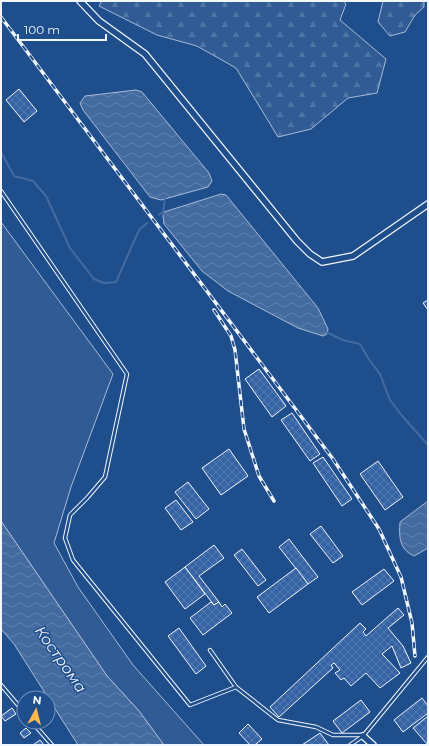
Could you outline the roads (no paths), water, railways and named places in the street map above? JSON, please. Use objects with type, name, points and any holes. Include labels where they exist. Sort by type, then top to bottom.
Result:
[{"type":"street","points":[[80,1],[99,21],[145,54],[297,241],[310,254],[322,262],[353,256],[428,204]]},
{"type":"street","points":[[362,736],[373,745]]},
{"type":"lane","points":[[1,191],[127,374],[105,477],[70,515],[64,538],[73,560],[190,705],[236,687]]},
{"type":"lane","points":[[210,650],[236,687],[278,720],[316,727],[333,735],[362,736]]},
{"type":"lane","points":[[350,745],[362,736],[428,657]]},
{"type":"lane","points":[[1,685],[16,703]]},
{"type":"lane","points":[[39,730],[52,745]]},
{"type":"water","points":[[136,90],[142,92],[209,173],[212,181],[208,187],[161,200],[150,197],[83,110],[80,103],[85,96]]},
{"type":"water","points":[[221,194],[226,195],[318,308],[328,329],[327,334],[323,336],[298,328],[228,291],[202,271],[164,224],[164,212]]},
{"type":"water","points":[[428,501],[428,548],[414,556],[405,550],[401,542],[400,522]]},
{"type":"water","name":"Кострома","points":[[1,521],[107,676],[139,711],[164,745],[78,745],[56,710],[56,690],[43,690],[14,644],[1,629]]},
{"type":"waterway","points":[[1,152],[14,176],[33,181],[46,196],[70,248],[94,279],[104,283],[116,282],[139,230],[147,223]]},
{"type":"waterway","points":[[163,213],[165,199]]},
{"type":"waterway","points":[[159,215],[161,213],[164,214]]},
{"type":"waterway","points":[[326,332],[343,340],[360,344],[380,374],[390,400],[428,445]]},
{"type":"railway","points":[[1,17],[333,459],[379,529],[401,577],[412,623],[415,656]]},
{"type":"railway","points":[[214,310],[231,336],[235,350],[244,429],[259,476],[274,501]]}]
